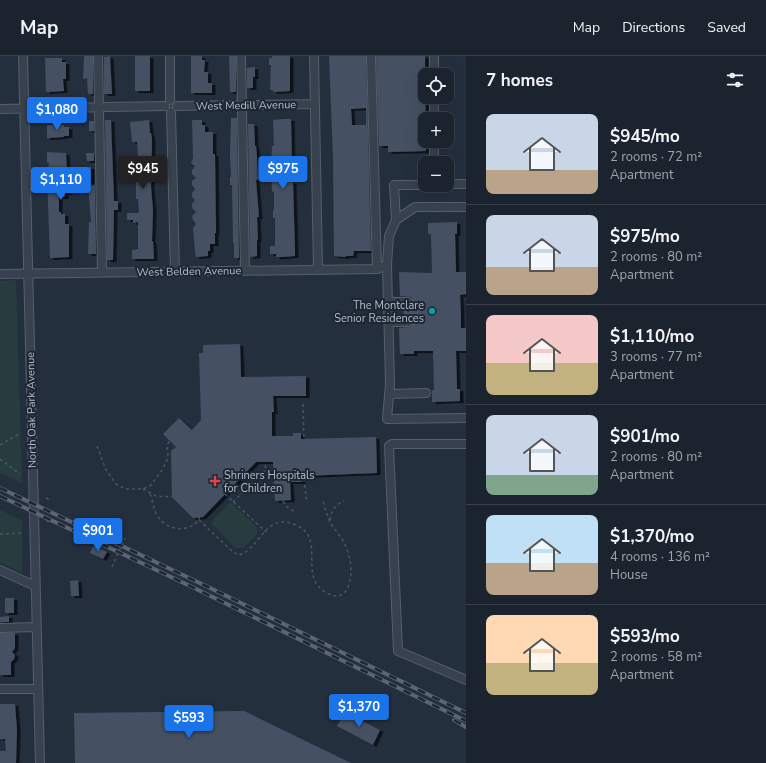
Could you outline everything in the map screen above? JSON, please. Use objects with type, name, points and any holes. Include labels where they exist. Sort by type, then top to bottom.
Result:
[{"type":"street","name":"North Oak Park Avenue","points":[[23,56],[40,763]]},
{"type":"street","points":[[98,56],[102,272]]},
{"type":"street","points":[[170,56],[175,272]]},
{"type":"street","points":[[241,56],[245,271]]},
{"type":"street","points":[[314,56],[318,270]]},
{"type":"street","points":[[371,56],[377,269],[387,265]]},
{"type":"street","points":[[434,56],[434,68]]},
{"type":"street","name":"West Medill Avenue","points":[[0,109],[315,104]]},
{"type":"street","points":[[418,184],[394,185],[396,220],[389,236],[387,265],[390,384],[387,419],[466,418]]},
{"type":"street","points":[[454,184],[466,184]]},
{"type":"street","points":[[396,220],[415,207],[466,207]]},
{"type":"street","name":"West Belden Avenue","points":[[0,274],[377,269]]},
{"type":"street","points":[[388,302],[408,302],[411,307]]},
{"type":"street","points":[[388,322],[408,322],[412,319]]},
{"type":"street","points":[[389,394],[426,393]]},
{"type":"street","points":[[466,444],[392,444],[389,446],[398,651],[466,680]]},
{"type":"street","points":[[0,570],[35,586]]},
{"type":"street","points":[[0,628],[36,627]]},
{"type":"street","points":[[0,689],[38,689]]},
{"type":"path","points":[[303,404],[304,441]]},
{"type":"path","points":[[0,445],[20,434]]},
{"type":"path","points":[[97,446],[106,470],[116,484],[126,489],[143,488],[151,485],[162,470],[167,460],[169,440]]},
{"type":"path","points":[[0,459],[20,474]]},
{"type":"path","points":[[233,502],[266,470],[265,462]]},
{"type":"path","points":[[303,474],[307,502]]},
{"type":"path","points":[[143,488],[150,494],[162,497],[172,497]]},
{"type":"path","points":[[150,494],[157,515],[165,525],[175,529],[191,527],[198,520],[198,517]]},
{"type":"path","points":[[225,494],[266,532]]},
{"type":"path","points":[[46,498],[50,500]]},
{"type":"path","points":[[283,501],[286,507],[295,512]]},
{"type":"path","points":[[198,520],[236,555],[243,554],[247,551],[276,523],[285,522],[300,527],[309,536],[312,547],[311,565],[313,576],[321,588],[326,592],[331,595],[339,596],[343,594],[349,585],[352,570],[347,550],[330,522],[323,501]]},
{"type":"path","points":[[330,522],[332,510],[336,505],[344,501]]},
{"type":"path","points":[[46,521],[50,522]]},
{"type":"path","points":[[0,534],[21,533]]},
{"type":"path","points":[[112,567],[125,538]]},
{"type":"green space","points":[[16,280],[22,483],[0,473],[0,281]]},
{"type":"green space","points":[[230,502],[257,527],[257,534],[243,548],[235,548],[212,524],[212,521]]},
{"type":"green space","points":[[0,510],[22,520],[22,573],[0,562]]},
{"type":"building","points":[[84,56],[93,56],[93,94],[88,94],[87,78],[83,79]]},
{"type":"building","points":[[110,56],[112,94],[104,94],[104,57]]},
{"type":"building","points":[[135,56],[150,56],[150,91],[135,91]]},
{"type":"building","points":[[191,56],[202,56],[202,60],[205,60],[204,72],[208,72],[208,83],[212,83],[212,93],[191,93]]},
{"type":"building","points":[[229,56],[236,56],[236,92],[230,92]]},
{"type":"building","points":[[272,56],[290,56],[290,91],[273,92],[273,90],[270,90],[271,65],[269,65],[269,58],[272,58]]},
{"type":"building","points":[[329,56],[366,56],[371,251],[354,251],[353,256],[346,257],[334,256],[333,159]],"holes":[[[366,108],[366,125],[352,125],[351,109]]]},
{"type":"building","points":[[376,56],[425,56],[425,68],[418,68],[418,104],[426,104],[426,112],[418,112],[418,148],[426,148],[426,151],[388,152],[388,146],[379,146]]},
{"type":"building","points":[[45,58],[62,58],[62,62],[66,62],[66,79],[63,79],[64,91],[46,92]]},
{"type":"building","points":[[255,67],[253,88],[247,88],[247,68]]},
{"type":"building","points":[[231,118],[237,118],[239,258],[234,258],[233,243],[232,185],[230,185]]},
{"type":"building","points":[[291,119],[291,182],[293,182],[295,256],[276,257],[276,254],[270,254],[270,246],[275,246],[275,218],[273,218],[274,192],[272,191],[271,171],[272,146],[274,146],[273,120]]},
{"type":"building","points":[[105,120],[111,120],[114,201],[118,201],[118,210],[114,210],[113,260],[107,260]]},
{"type":"building","points":[[149,120],[152,139],[151,187],[153,210],[152,241],[154,259],[132,259],[132,250],[138,249],[138,222],[133,223],[133,220],[127,220],[127,213],[139,213],[138,199],[136,199],[136,176],[134,176],[134,165],[131,165],[131,159],[134,159],[134,156],[138,156],[137,142],[132,142],[130,122]]},
{"type":"building","points":[[192,120],[202,120],[202,125],[205,125],[205,132],[213,132],[213,154],[215,154],[215,244],[210,244],[208,256],[196,257],[193,228],[196,224],[192,216],[196,212],[192,208],[192,204],[195,200],[192,197],[192,193],[195,189],[192,185],[192,181],[196,178],[192,174],[192,170],[195,166],[191,163],[193,158]]},
{"type":"building","points":[[89,121],[94,121],[94,131],[89,131]]},
{"type":"building","points":[[248,124],[254,124],[259,217],[257,217],[257,256],[250,257]]},
{"type":"building","points":[[47,125],[64,125],[64,127],[69,127],[69,136],[47,138]]},
{"type":"building","points":[[47,152],[66,153],[67,172],[81,171],[81,167],[91,167],[91,182],[72,182],[72,185],[68,185],[69,193],[65,193],[65,197],[59,197],[59,212],[61,212],[61,214],[65,214],[65,224],[69,224],[69,257],[50,258],[47,176],[49,163],[47,162]]},
{"type":"building","points":[[86,153],[94,153],[94,161],[87,161]]},
{"type":"building","points":[[88,185],[95,186],[96,254],[88,254],[89,222],[91,222]]},
{"type":"building","name":"The Montclare Senior Residences","points":[[457,222],[457,234],[455,234],[456,272],[466,272],[466,294],[460,295],[461,328],[466,328],[466,351],[456,351],[457,389],[460,389],[460,401],[432,402],[432,390],[434,390],[433,351],[414,351],[414,354],[400,354],[399,328],[410,327],[416,320],[415,315],[413,314],[404,316],[403,308],[408,312],[411,312],[414,311],[416,307],[411,297],[400,296],[399,272],[432,273],[431,234],[428,234],[428,223]]},
{"type":"building","points":[[240,344],[241,377],[306,376],[306,396],[273,396],[274,412],[272,412],[272,436],[293,436],[293,433],[301,433],[301,439],[376,437],[377,473],[302,476],[302,482],[290,482],[291,500],[275,501],[273,462],[256,462],[203,517],[193,518],[172,497],[171,451],[176,447],[163,434],[179,418],[192,430],[201,420],[199,353],[203,353],[203,345]]},
{"type":"building","points":[[93,546],[107,552],[103,559],[90,553]]},
{"type":"building","points":[[78,580],[79,596],[71,596],[70,581]]},
{"type":"building","points":[[5,598],[14,598],[14,613],[5,613]]},
{"type":"building","points":[[9,616],[9,622],[0,622],[0,617]]},
{"type":"building","points":[[0,633],[15,633],[15,648],[12,652],[15,655],[11,662],[11,675],[0,675]]},
{"type":"building","points":[[0,704],[15,704],[17,730],[16,763],[0,763],[0,751],[6,751],[5,739],[0,739]]},
{"type":"building","points":[[244,711],[351,763],[75,763],[74,713]]},
{"type":"building","points":[[344,712],[380,730],[373,745],[337,726]]},
{"type":"railway","points":[[0,488],[206,586],[466,713]]},
{"type":"railway","points":[[0,496],[188,585],[466,721]]},
{"type":"railway","points":[[454,720],[466,727]]},
{"type":"place","name":"The Montclare Senior Residences","points":[[432,311]]},
{"type":"place","name":"Shriners Hospitals for Children","points":[[215,481]]}]
